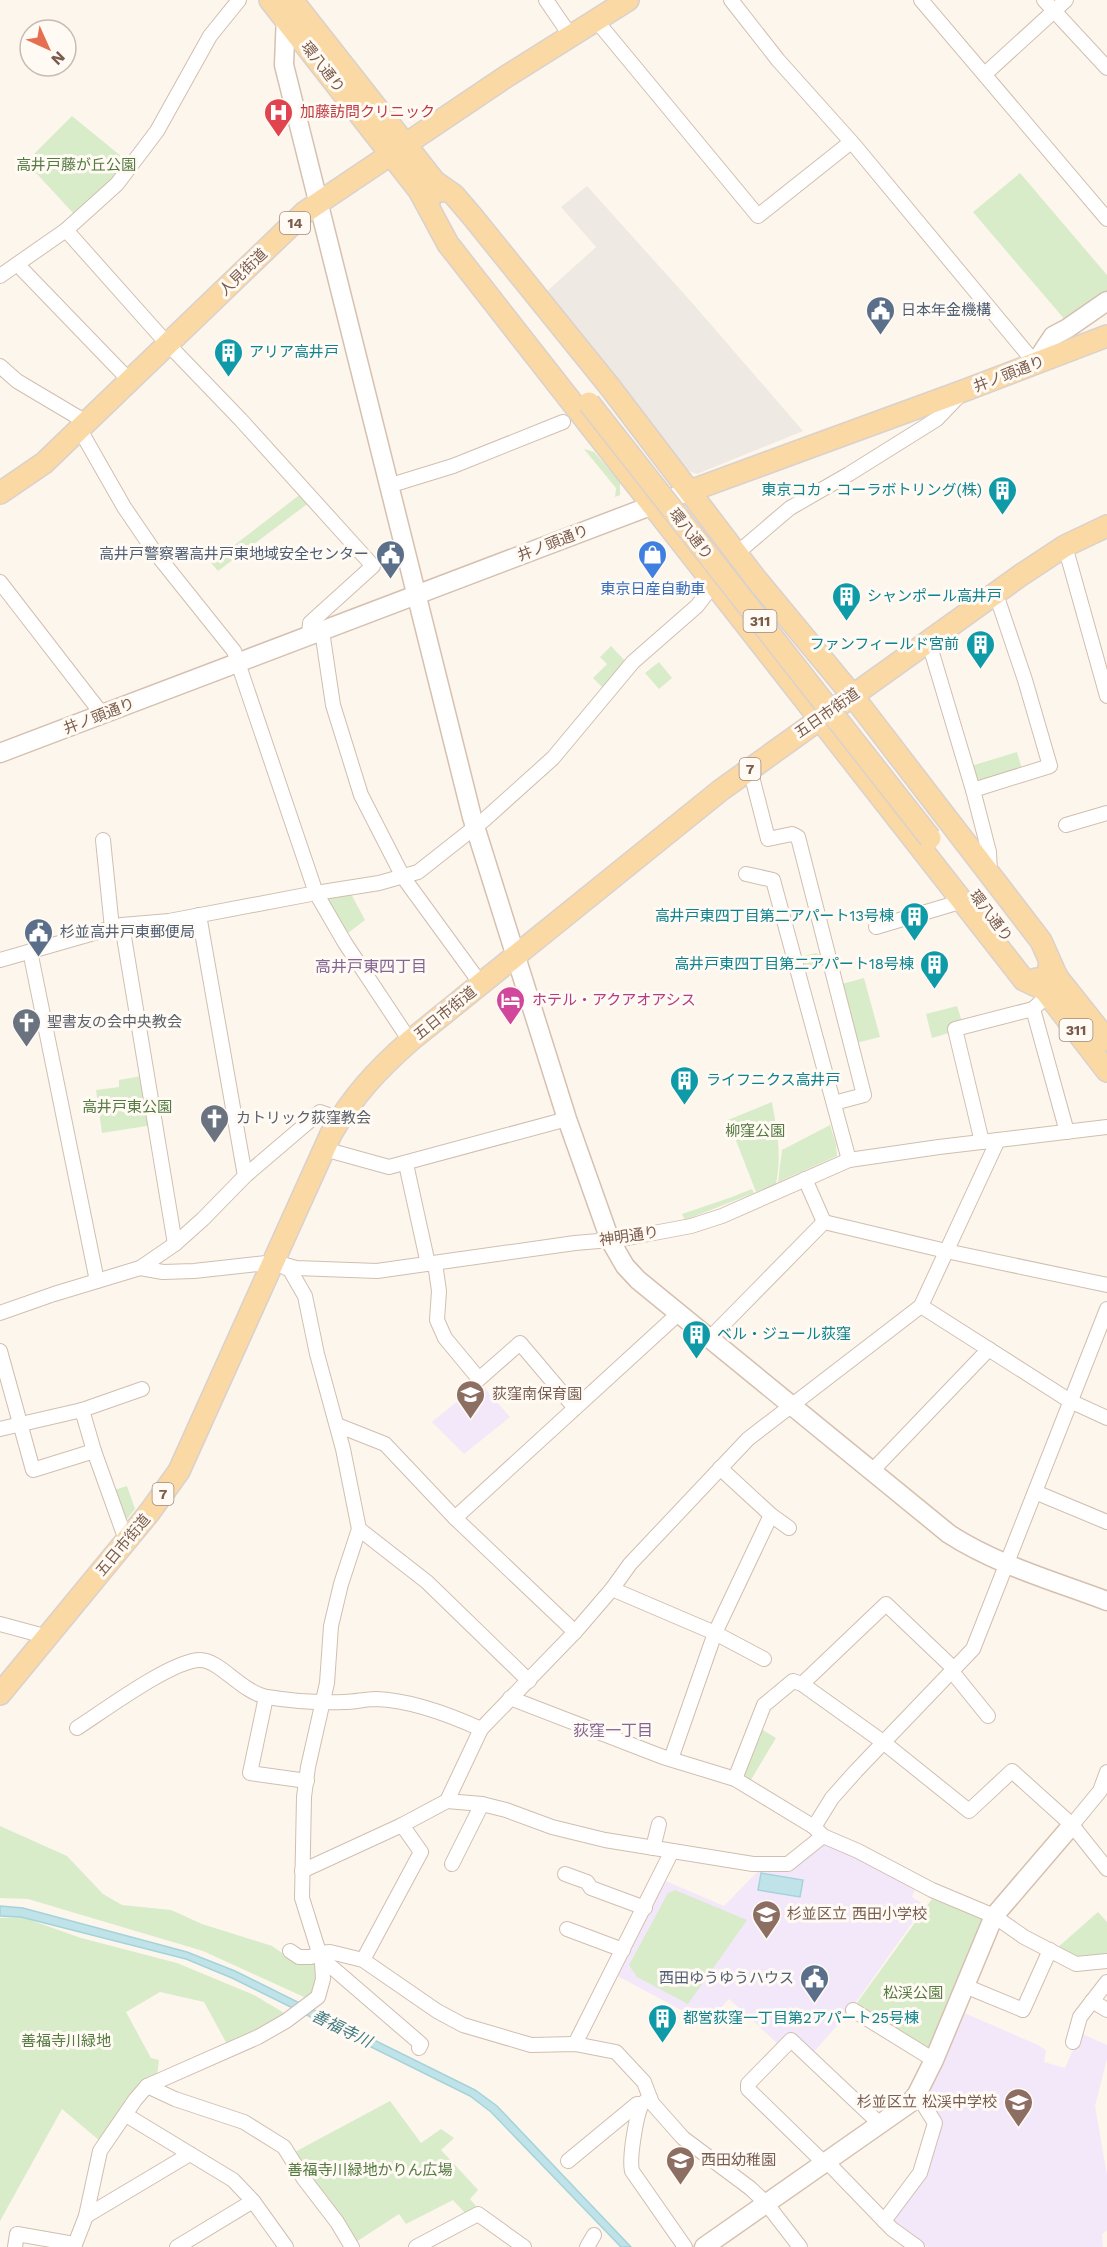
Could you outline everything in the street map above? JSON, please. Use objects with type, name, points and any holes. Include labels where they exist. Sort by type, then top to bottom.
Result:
[{"type":"main road","name":"環八通り","points":[[270,0],[288,7],[427,187],[535,335],[935,835]]},
{"type":"main road","name":"人見街道","points":[[0,493],[28,476],[82,427],[319,202],[570,35],[628,0]]},
{"type":"main road","name":"環八通り","points":[[427,187],[517,291],[935,835],[1045,992],[1107,1071]]},
{"type":"main road","points":[[427,187],[454,195],[472,216],[610,387],[736,554],[852,695],[990,873],[1041,941],[1045,992]]},
{"type":"main road","points":[[427,187],[448,244],[1024,980],[1045,992]]},
{"type":"main road","name":"井ノ頭通り","points":[[690,491],[1107,336]]},
{"type":"main road","name":"五日市街道","points":[[0,1694],[168,1488],[188,1454],[324,1149],[340,1119],[362,1087],[410,1041],[694,811],[852,695],[1065,546],[1107,526]]},
{"type":"main road","name":"環八通り","points":[[1045,992],[1107,1040]]},
{"type":"street","points":[[0,276],[66,230],[117,184],[157,131],[210,36],[239,0]]},
{"type":"street","points":[[546,0],[570,35]]},
{"type":"street","points":[[731,0],[778,60],[851,142],[1035,363],[1053,336],[1107,301]]},
{"type":"street","points":[[921,0],[1107,219]]},
{"type":"street","points":[[1044,0],[1107,68]]},
{"type":"street","points":[[985,74],[1066,0]]},
{"type":"street","points":[[288,7],[284,65],[475,828],[567,1119],[610,1240],[625,1266],[638,1280],[949,1534],[967,1546],[1006,1563],[1107,1600]]},
{"type":"street","points":[[595,20],[758,216],[851,142]]},
{"type":"street","points":[[66,230],[373,566],[310,623],[316,634],[333,705],[361,795],[403,878],[481,984]]},
{"type":"street","points":[[18,265],[130,381]]},
{"type":"street","points":[[0,366],[17,381],[82,427],[83,435],[124,507],[234,651],[316,893],[345,943],[410,1041]]},
{"type":"street","points":[[736,554],[790,508],[937,420],[963,391]]},
{"type":"street","points":[[388,486],[453,466],[563,422]]},
{"type":"street","name":"井ノ頭通り","points":[[0,753],[690,491]]},
{"type":"street","points":[[1065,546],[1107,696]]},
{"type":"street","points":[[0,582],[102,714]]},
{"type":"street","points":[[0,960],[117,927],[155,924],[403,878],[418,872],[475,828],[554,758],[633,662],[697,606],[713,585]]},
{"type":"street","points":[[973,790],[1050,766],[1025,680],[999,603],[993,596]]},
{"type":"street","points":[[929,643],[973,790],[989,852],[990,873]]},
{"type":"street","points":[[750,769],[768,839],[792,834],[798,837],[864,1095],[834,1103]]},
{"type":"street","points":[[1066,825],[1107,813]]},
{"type":"street","points":[[103,840],[175,1244]]},
{"type":"street","points":[[746,874],[772,880],[849,1160]]},
{"type":"street","points":[[876,927],[963,902]]},
{"type":"street","points":[[199,915],[245,1176]]},
{"type":"street","points":[[30,951],[97,1281]]},
{"type":"street","points":[[982,1142],[955,1029],[1045,992],[1067,1132]]},
{"type":"street","points":[[1,1308],[140,1268],[175,1244],[245,1176],[320,1112],[340,1119]]},
{"type":"street","points":[[324,1149],[389,1167],[567,1119]]},
{"type":"street","name":"神明通り","points":[[140,1268],[163,1272],[194,1271],[275,1262],[296,1268],[377,1271],[610,1240],[691,1226],[731,1212],[849,1160],[1107,1127]]},
{"type":"street","points":[[447,1801],[481,1729],[575,1632],[630,1564],[720,1468],[748,1439],[921,1306],[998,1140]]},
{"type":"street","points":[[406,1164],[439,1291],[437,1320],[445,1338],[479,1379],[520,1343],[575,1408]]},
{"type":"street","points":[[805,1179],[824,1222]]},
{"type":"street","points":[[824,1222],[1107,1285]]},
{"type":"street","points":[[709,1339],[824,1222]]},
{"type":"street","points":[[15,2247],[17,2234],[74,2246],[86,2216],[100,2151],[147,2086],[258,2037],[291,2017],[318,1996],[321,1989],[321,1957],[302,1898],[307,1781],[327,1683],[331,1626],[358,1529],[354,1496],[317,1354],[305,1296],[290,1270],[275,1262]]},
{"type":"street","points":[[921,1306],[1070,1401],[1107,1418]]},
{"type":"street","points":[[302,1871],[402,1825],[447,1801],[482,1804],[552,1827],[653,1848],[753,1864],[788,1864],[819,1832],[832,1798],[973,1649],[1107,1310]]},
{"type":"street","points":[[455,1518],[678,1314]]},
{"type":"street","points":[[871,1472],[989,1349]]},
{"type":"street","points":[[0,1351],[33,1470],[94,1451]]},
{"type":"street","points":[[0,1429],[82,1410],[142,1389]]},
{"type":"street","points":[[82,1410],[126,1540]]},
{"type":"street","points":[[337,1425],[385,1444],[455,1518],[575,1632]]},
{"type":"street","points":[[720,1468],[771,1515],[789,1528]]},
{"type":"street","points":[[1035,1492],[1107,1522]]},
{"type":"street","points":[[671,1759],[715,1633],[771,1515]]},
{"type":"street","points":[[358,1529],[427,1582],[529,1681]]},
{"type":"street","points":[[612,1589],[715,1633],[764,1659]]},
{"type":"street","points":[[802,1684],[886,1604],[950,1665],[988,1716]]},
{"type":"street","points":[[0,1624],[48,1637]]},
{"type":"street","points":[[76,1728],[162,1674],[199,1660],[216,1666],[245,1688],[266,1697],[324,1702],[376,1699],[447,1714],[481,1729]]},
{"type":"street","points":[[735,1779],[764,1705],[793,1681],[802,1684],[884,1742],[969,1811],[1012,1771],[1072,1825],[1107,1869]]},
{"type":"street","points":[[266,1697],[250,1773],[307,1781]]},
{"type":"street","points":[[510,1698],[671,1759],[735,1779],[819,1832],[932,1890],[994,1917],[1024,1937],[1076,1964],[1107,1961]]},
{"type":"street","points":[[704,2247],[910,2103],[934,2060],[994,1917],[1100,1791],[1107,1772]]},
{"type":"street","points":[[452,1864],[482,1804]]},
{"type":"street","points":[[653,1848],[659,1824]]},
{"type":"street","points":[[363,1960],[421,1852],[402,1825]]},
{"type":"street","points":[[575,2044],[672,1851]]},
{"type":"street","points":[[565,1874],[587,1882],[591,1888],[645,1908]]},
{"type":"street","points":[[567,1929],[622,1950]]},
{"type":"street","points":[[965,1986],[1023,2010],[1050,1950]]},
{"type":"street","points":[[290,1951],[299,1957],[321,1957],[330,1952],[363,1960],[437,2011],[463,2025],[531,2044],[575,2044],[616,2052],[644,2082],[646,2101],[630,2160],[632,2171],[685,2247]]},
{"type":"street","points":[[321,1957],[421,2044],[419,2048]]},
{"type":"street","points":[[1073,2042],[1080,2017],[1107,1982]]},
{"type":"street","points":[[1092,2001],[1107,2010]]},
{"type":"street","points":[[853,2010],[934,2060]]},
{"type":"street","points":[[880,2124],[791,2040],[748,2084],[748,2090],[884,2221],[917,2247]]},
{"type":"street","points":[[147,2086],[176,2099],[244,2122],[284,2147],[304,2180],[337,2222],[352,2247]]},
{"type":"street","points":[[884,2221],[920,2173],[935,2123],[917,2094]]},
{"type":"street","points":[[568,2161],[637,2104],[646,2101]]},
{"type":"street","points":[[646,2101],[683,2138],[750,2188],[766,2203],[800,2247]]},
{"type":"street","points":[[126,2115],[233,2180],[253,2201],[286,2247]]},
{"type":"street","points":[[86,2216],[190,2154]]},
{"type":"street","points":[[177,2247],[195,2242],[253,2201]]},
{"type":"street","points":[[416,2247],[478,2214],[521,2246]]},
{"type":"shaded area","points":[[587,186],[803,431],[697,474],[686,470],[545,293],[596,247],[561,207]]},
{"type":"shaded area","name":"荻窪南保育園","points":[[480,1383],[510,1417],[464,1454],[432,1422]]},
{"type":"shaded area","name":"杉並区立 西田小学校","points":[[822,1840],[876,1866],[915,1889],[912,1897],[925,1905],[849,2012],[812,2054],[777,2043],[729,1999],[707,2024],[614,1974],[666,1881],[724,1906],[760,1869],[787,1867]]},
{"type":"shaded area","name":"杉並区立 松渓中学校","points":[[960,2011],[1038,2045],[1046,2050],[1044,2062],[1065,2068],[1080,2033],[1107,2045],[1107,2059],[1095,2106],[1107,2175],[1107,2230],[1102,2234],[1103,2247],[928,2247],[889,2220],[925,2176],[929,2107],[925,2092]]},
{"type":"green space","name":"高井戸藤が丘公園","points":[[72,116],[127,161],[112,180],[74,214],[26,162]]},
{"type":"green space","points":[[1020,173],[1107,275],[1107,293],[1066,321],[973,212]]},
{"type":"green space","points":[[584,449],[594,452],[620,482],[620,495],[615,497],[616,488]]},
{"type":"green space","points":[[302,493],[310,502],[218,571],[211,563]]},
{"type":"green space","points":[[611,646],[627,663],[604,689],[593,678],[607,664],[600,657]]},
{"type":"green space","points":[[659,662],[672,678],[659,689],[645,673]]},
{"type":"green space","points":[[1017,752],[1022,769],[980,781],[975,780],[971,766]]},
{"type":"green space","points":[[350,892],[365,920],[344,936],[324,897]]},
{"type":"green space","points":[[816,953],[821,956],[824,965],[798,971],[800,957]]},
{"type":"green space","points":[[864,978],[880,1037],[856,1043],[838,985]]},
{"type":"green space","points":[[957,1006],[962,1022],[952,1032],[932,1038],[926,1014]]},
{"type":"green space","name":"高井戸東公園","points":[[142,1076],[153,1125],[102,1133],[96,1090],[119,1087],[119,1080]]},
{"type":"green space","name":"柳窪公園","points":[[772,1102],[779,1153],[778,1173],[776,1184],[756,1192],[728,1120]]},
{"type":"green space","name":"柳窪公園","points":[[830,1125],[837,1156],[778,1182],[782,1150]]},
{"type":"green space","points":[[752,1189],[754,1193],[685,1220],[682,1214],[732,1197]]},
{"type":"green space","points":[[127,1486],[135,1509],[123,1524],[111,1491]]},
{"type":"green space","points":[[758,1727],[776,1738],[749,1783],[738,1779]]},
{"type":"green space","points":[[0,1826],[67,1856],[103,1894],[122,1905],[171,1910],[202,1924],[272,1946],[298,1964],[316,1963],[318,1981],[312,1995],[304,1997],[203,1951],[28,1899],[0,1898]]},
{"type":"green space","points":[[675,1890],[747,1920],[688,2004],[637,1977],[629,1965],[668,1893]]},
{"type":"green space","name":"松渓公園","points":[[932,1899],[985,1919],[931,2055],[854,2007]]},
{"type":"green space","points":[[1098,1912],[1107,1922],[1107,1958],[1082,1960],[1057,1948]]},
{"type":"green space","name":"善福寺川緑地","points":[[22,1917],[81,1938],[177,1963],[254,1995],[286,2014],[227,2044],[204,2002],[160,1992],[126,2012],[151,2058],[159,2060],[157,2077],[100,2141],[62,2109],[0,2221],[0,1918]]},
{"type":"green space","name":"善福寺川緑地かりん広場","points":[[390,2101],[421,2143],[441,2129],[454,2138],[441,2150],[478,2190],[470,2199],[476,2206],[466,2214],[453,2200],[406,2224],[399,2214],[353,2244],[293,2153]]},
{"type":"water","points":[[761,1873],[803,1880],[800,1897],[758,1890]]},
{"type":"water","name":"善福寺川","points":[[0,1906],[23,1908],[187,1952],[235,1971],[475,2090],[497,2106],[631,2247],[621,2247],[491,2112],[470,2096],[232,1978],[186,1959],[21,1917],[0,1916]]},
{"type":"place","name":"加藤訪問クリニック","points":[[279,138]]},
{"type":"place","name":"日本年金機構","points":[[880,336]]},
{"type":"place","name":"アリア高井戸","points":[[228,378]]},
{"type":"place","name":"東京コカ・コーラボトリング(株)","points":[[1003,516]]},
{"type":"place","name":"高井戸警察署高井戸東地域安全センター","points":[[390,580]]},
{"type":"place","name":"東京日産自動車","points":[[653,580]]},
{"type":"place","name":"シャンポール高井戸","points":[[846,622]]},
{"type":"place","name":"ファンフィールド宮前","points":[[980,670]]},
{"type":"place","name":"高井戸東四丁目第二アパート13号棟","points":[[915,942]]},
{"type":"place","name":"杉並高井戸東郵便局","points":[[39,958]]},
{"type":"place","name":"高井戸東四丁目第二アパート18号棟","points":[[935,990]]},
{"type":"place","name":"ホテル・アクアオアシス","points":[[511,1026]]},
{"type":"place","name":"聖書友の会中央教会","points":[[26,1048]]},
{"type":"place","name":"ライフニクス高井戸","points":[[685,1106]]},
{"type":"place","name":"カトリック荻窪教会","points":[[215,1144]]},
{"type":"place","name":"ベル・ジュール荻窪","points":[[696,1360]]},
{"type":"place","name":"荻窪南保育園","points":[[471,1420]]},
{"type":"place","name":"杉並区立 西田小学校","points":[[766,1940]]},
{"type":"place","name":"西田ゆうゆうハウス","points":[[815,2004]]},
{"type":"place","name":"都営荻窪一丁目第2アパート25号棟","points":[[662,2044]]},
{"type":"place","name":"杉並区立 松渓中学校","points":[[1018,2128]]},
{"type":"place","name":"西田幼稚園","points":[[680,2186]]},
{"type":"district","name":"高井戸東四丁目","points":[[371,966]]},
{"type":"district","name":"荻窪一丁目","points":[[613,1730]]}]
